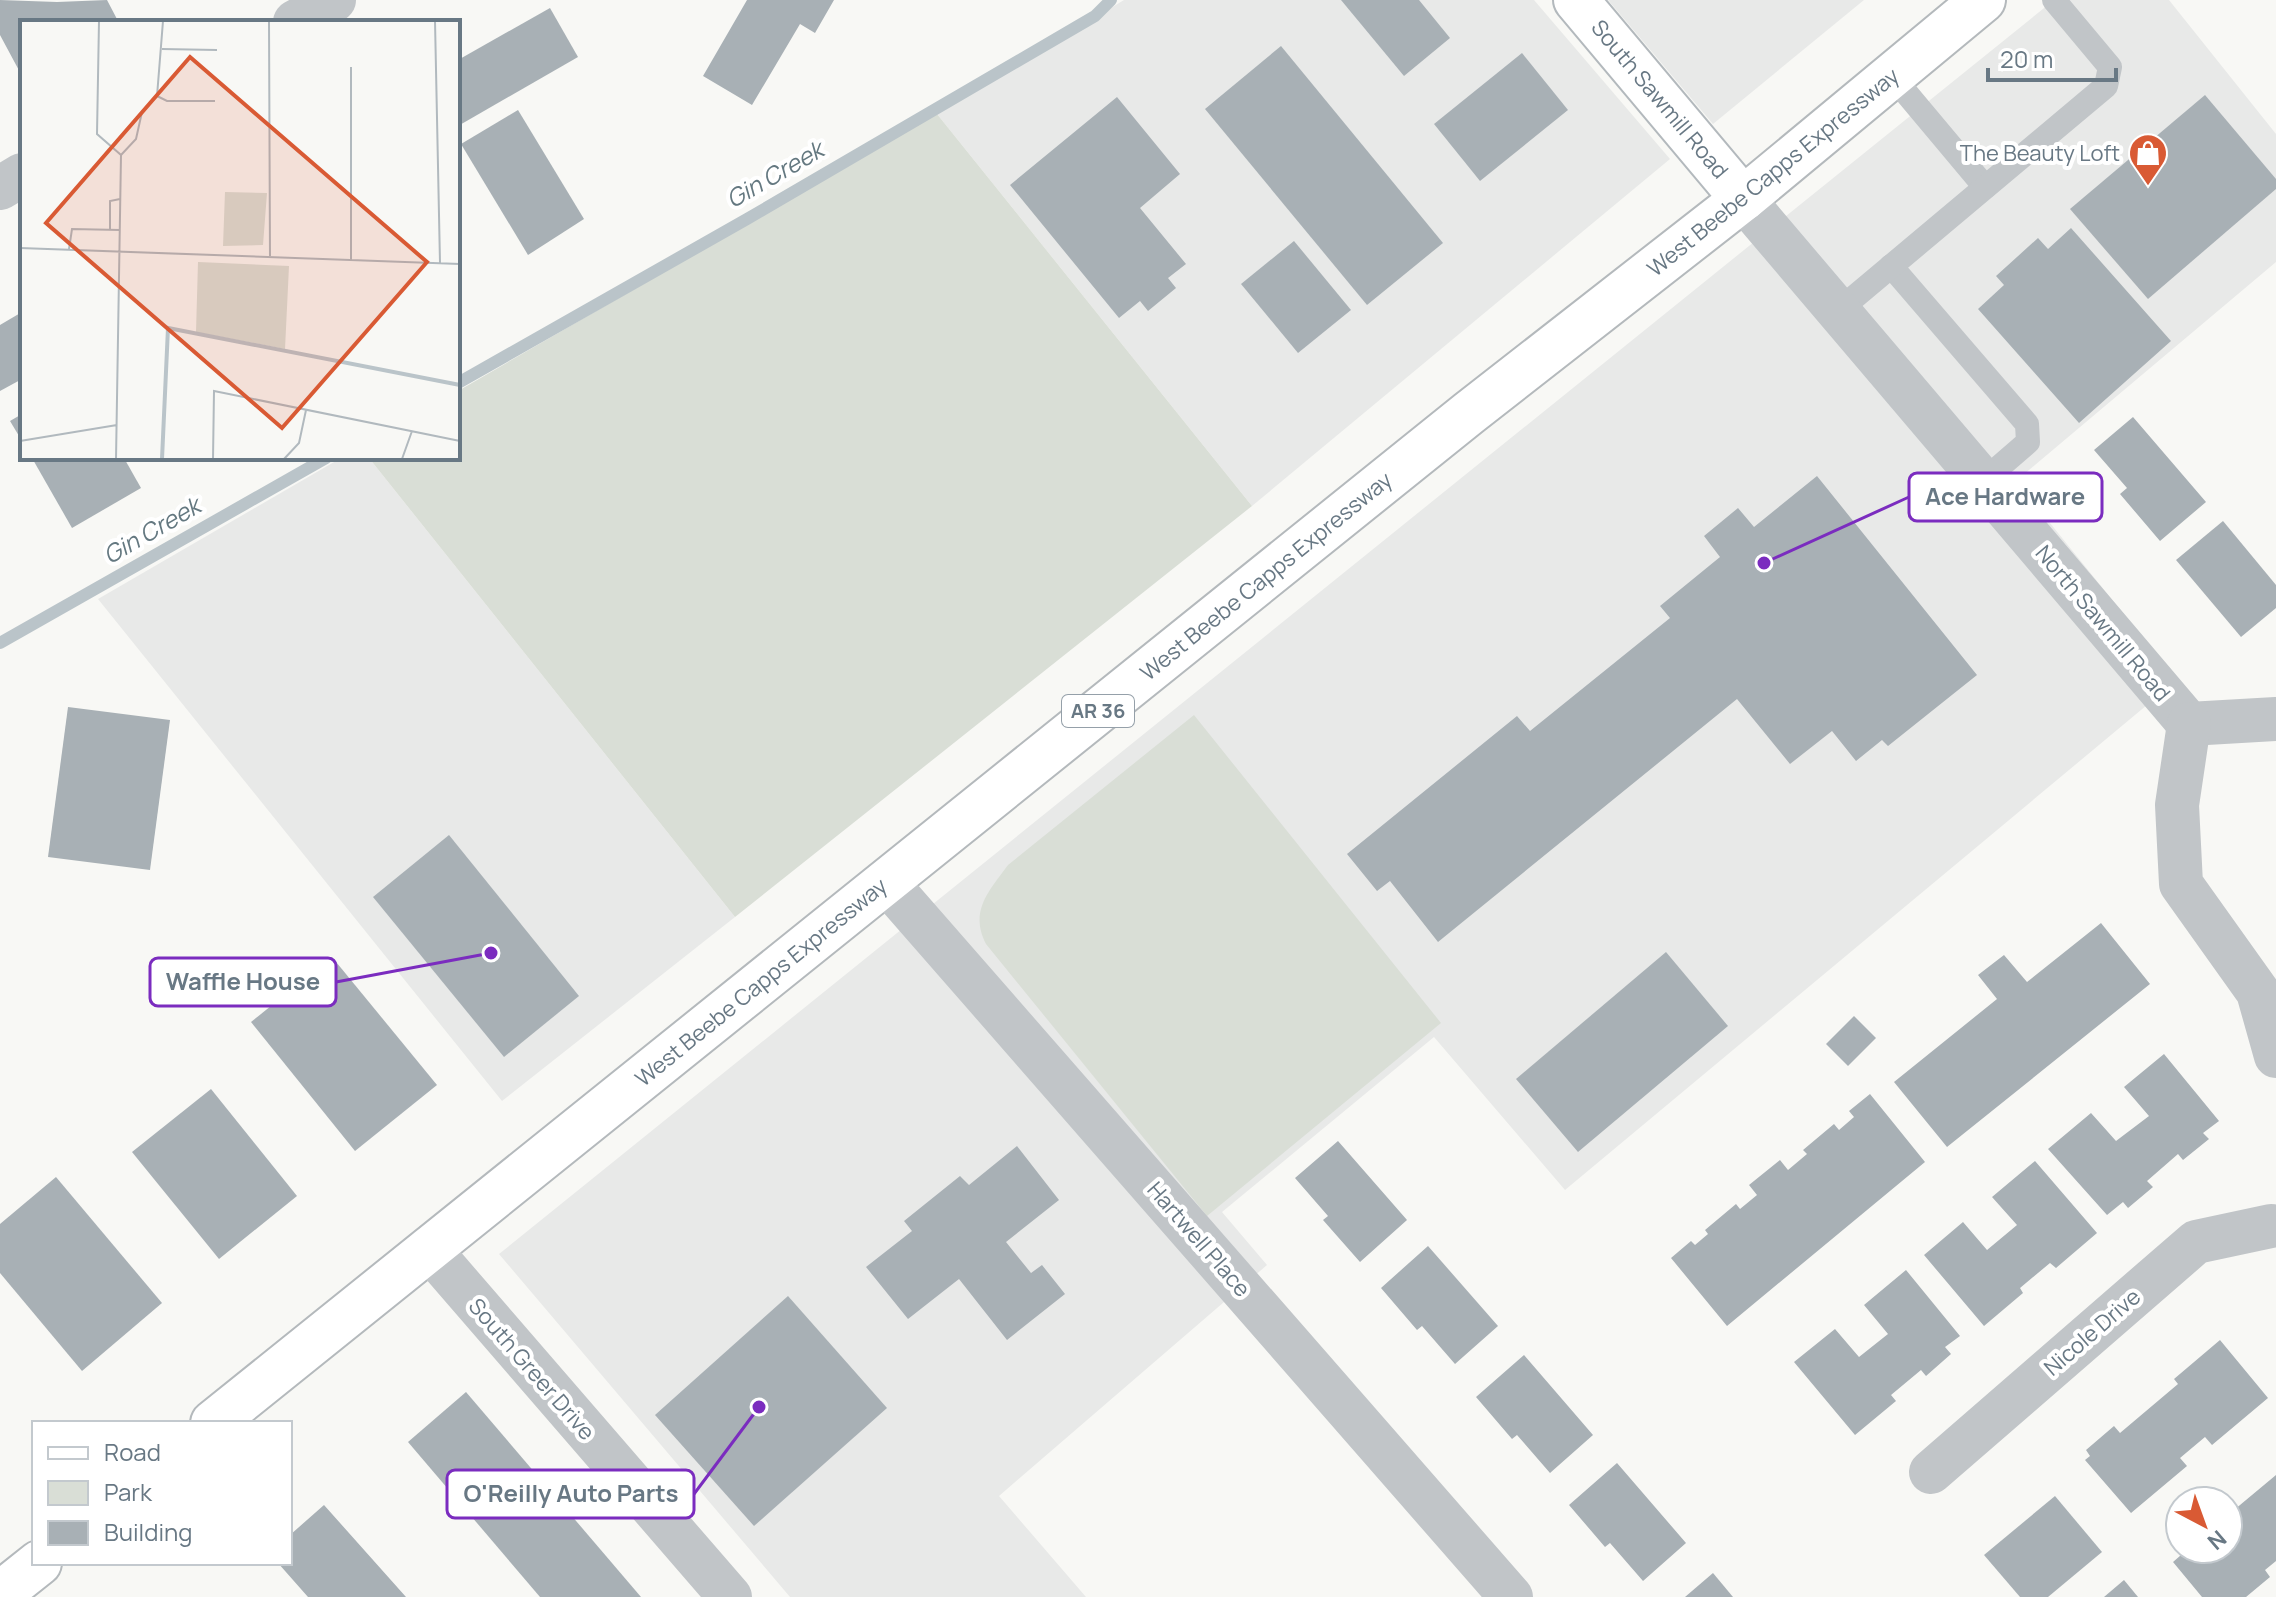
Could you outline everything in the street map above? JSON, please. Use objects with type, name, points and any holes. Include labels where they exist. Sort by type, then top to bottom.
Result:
[{"type":"main road","name":"South Sawmill Road","points":[[1576,0],[1743,199]]},
{"type":"main road","name":"West Beebe Capps Expressway","points":[[215,1421],[1469,413],[1743,199],[1983,0]]},
{"type":"main road","points":[[0,1594],[36,1565]]},
{"type":"street","points":[[299,20],[334,0]]},
{"type":"street","points":[[0,188],[20,176]]},
{"type":"street","name":"North Sawmill Road","points":[[1743,199],[2189,724]]},
{"type":"street","points":[[2276,719],[2189,724],[2177,805],[2181,884],[2258,992],[2276,1056]]},
{"type":"street","name":"Hartwell Place","points":[[886,882],[1511,1597]]},
{"type":"street","name":"Nicole Drive","points":[[1931,1472],[2196,1242],[2274,1219]]},
{"type":"street","name":"South Greer Drive","points":[[429,1249],[730,1597]]},
{"type":"lane","points":[[1839,310],[2106,86],[2110,67],[2054,0]]},
{"type":"lane","points":[[1892,76],[1985,187]]},
{"type":"lane","points":[[1891,266],[2027,424],[2028,442],[1983,481]]},
{"type":"shaded area","points":[[1124,0],[1534,0],[1670,159],[1252,506],[937,114]]},
{"type":"shaded area","points":[[1608,0],[1864,0],[1713,124]]},
{"type":"shaded area","points":[[2054,0],[2169,0],[2276,134],[2276,262],[2016,481],[2177,680],[1565,1190],[1434,1037],[1222,1212],[1267,1265],[999,1496],[1086,1597],[790,1597],[499,1254]]},
{"type":"shaded area","points":[[338,460],[371,460],[735,917],[502,1101],[98,599]]},
{"type":"green space","points":[[937,114],[1252,506],[735,917],[371,460],[460,460],[460,390]]},
{"type":"green space","points":[[1194,715],[1441,1023],[1207,1216],[986,944],[980,921],[984,902],[1008,865]]},
{"type":"building","points":[[0,0],[107,0],[117,20],[20,20],[20,72],[0,35]]},
{"type":"building","points":[[747,0],[834,0],[815,33],[800,24],[752,105],[703,76]]},
{"type":"building","points":[[1341,0],[1419,0],[1450,38],[1404,76]]},
{"type":"building","points":[[550,8],[578,57],[460,125],[460,59]]},
{"type":"building","points":[[1281,46],[1443,243],[1367,305],[1205,109]]},
{"type":"building","points":[[1522,53],[1568,110],[1480,181],[1434,124]]},
{"type":"building","points":[[2205,95],[2276,179],[2276,189],[2148,299],[2070,209]]},
{"type":"building","points":[[1117,97],[1180,174],[1140,208],[1186,264],[1168,278],[1176,288],[1148,311],[1140,301],[1119,318],[1010,185]]},
{"type":"building","points":[[518,110],[584,219],[528,255],[461,144]]},
{"type":"building","points":[[2071,228],[2171,341],[2079,423],[1978,309],[2004,285],[1996,276],[2038,238],[2048,249]]},
{"type":"building","points":[[1294,241],[1351,310],[1298,353],[1241,284]]},
{"type":"building","points":[[20,313],[20,380],[0,391],[0,325]]},
{"type":"building","points":[[20,415],[20,438],[10,421]]},
{"type":"building","points":[[2133,417],[2206,502],[2160,541],[2120,494],[2127,488],[2094,450]]},
{"type":"building","points":[[33,460],[125,460],[141,488],[72,528]]},
{"type":"building","points":[[1817,476],[1977,675],[1888,746],[1882,740],[1856,761],[1832,731],[1790,764],[1737,699],[1438,942],[1390,881],[1377,891],[1347,854],[1517,716],[1530,731],[1670,618],[1660,606],[1720,557],[1704,536],[1738,508],[1754,527]]},
{"type":"building","points":[[2223,521],[2276,585],[2276,608],[2241,637],[2176,560]]},
{"type":"building","points":[[68,707],[170,720],[150,870],[48,857]]},
{"type":"building","points":[[449,835],[579,996],[504,1057],[373,897]]},
{"type":"building","points":[[2101,923],[2150,984],[1947,1147],[1894,1082],[1997,999],[1978,975],[2004,955],[2027,982]]},
{"type":"building","points":[[1666,952],[1728,1026],[1578,1152],[1516,1079]]},
{"type":"building","points":[[332,957],[437,1085],[355,1151],[251,1022]]},
{"type":"building","points":[[1854,1016],[1876,1038],[1848,1066],[1826,1044]]},
{"type":"building","points":[[2164,1054],[2219,1121],[2203,1133],[2209,1139],[2183,1160],[2178,1154],[2147,1181],[2153,1187],[2128,1208],[2123,1202],[2107,1215],[2048,1149],[2091,1113],[2116,1141],[2149,1116],[2124,1087]]},
{"type":"building","points":[[211,1089],[297,1196],[219,1259],[132,1152]]},
{"type":"building","points":[[1870,1094],[1925,1162],[1727,1326],[1671,1258],[1691,1241],[1695,1245],[1708,1234],[1705,1230],[1736,1204],[1740,1209],[1757,1195],[1749,1185],[1780,1160],[1788,1170],[1807,1154],[1803,1150],[1834,1124],[1839,1130],[1854,1117],[1849,1111]]},
{"type":"building","points":[[1338,1141],[1407,1220],[1360,1262],[1323,1220],[1328,1216],[1295,1178]]},
{"type":"building","points":[[1017,1146],[1059,1200],[1006,1242],[1031,1273],[1042,1265],[1065,1294],[1007,1340],[959,1279],[908,1319],[866,1267],[912,1231],[904,1221],[960,1176],[969,1185]]},
{"type":"building","points":[[2035,1161],[2097,1233],[2056,1268],[2050,1263],[2020,1288],[2023,1293],[1984,1326],[1924,1255],[1963,1222],[1987,1250],[2017,1225],[1992,1197]]},
{"type":"building","points":[[56,1177],[162,1303],[82,1371],[0,1273],[0,1224]]},
{"type":"building","points":[[1428,1246],[1498,1326],[1455,1364],[1422,1326],[1417,1330],[1381,1288]]},
{"type":"building","points":[[1906,1270],[1960,1336],[1945,1347],[1951,1354],[1926,1376],[1921,1370],[1891,1395],[1896,1401],[1855,1435],[1794,1362],[1835,1329],[1859,1357],[1888,1334],[1864,1305]]},
{"type":"building","points":[[788,1296],[887,1408],[754,1526],[655,1415]]},
{"type":"building","points":[[2220,1340],[2268,1398],[2212,1445],[2205,1437],[2180,1458],[2187,1466],[2131,1513],[2085,1460],[2090,1456],[2086,1450],[2114,1426],[2120,1433],[2178,1384],[2174,1379]]},
{"type":"building","points":[[1524,1355],[1593,1435],[1550,1473],[1517,1435],[1512,1439],[1476,1397]]},
{"type":"building","points":[[466,1392],[641,1597],[540,1597],[408,1442]]},
{"type":"building","points":[[1617,1463],[1686,1543],[1643,1581],[1610,1543],[1605,1547],[1569,1505]]},
{"type":"building","points":[[2276,1475],[2276,1561],[2265,1570],[2270,1577],[2246,1597],[2202,1597],[2175,1565],[2244,1565],[2244,1502]]},
{"type":"building","points":[[2055,1496],[2102,1552],[2048,1597],[2020,1597],[1984,1555]]},
{"type":"building","points":[[324,1505],[406,1597],[308,1597],[280,1565],[292,1565],[292,1533]]},
{"type":"building","points":[[1713,1573],[1733,1597],[1685,1597]]},
{"type":"building","points":[[2124,1580],[2138,1597],[2104,1597]]},
{"type":"waterway","name":"Gin Creek","points":[[460,382],[1095,16],[1111,0]]},
{"type":"waterway","name":"Gin Creek","points":[[0,643],[322,460]]},
{"type":"place","name":"The Beauty Loft","points":[[2148,187]]},
{"type":"place","name":"Ace Hardware","points":[[1764,563]]},
{"type":"place","name":"Waffle House","points":[[491,953]]},
{"type":"place","name":"O'Reilly Auto Parts","points":[[759,1407]]}]
